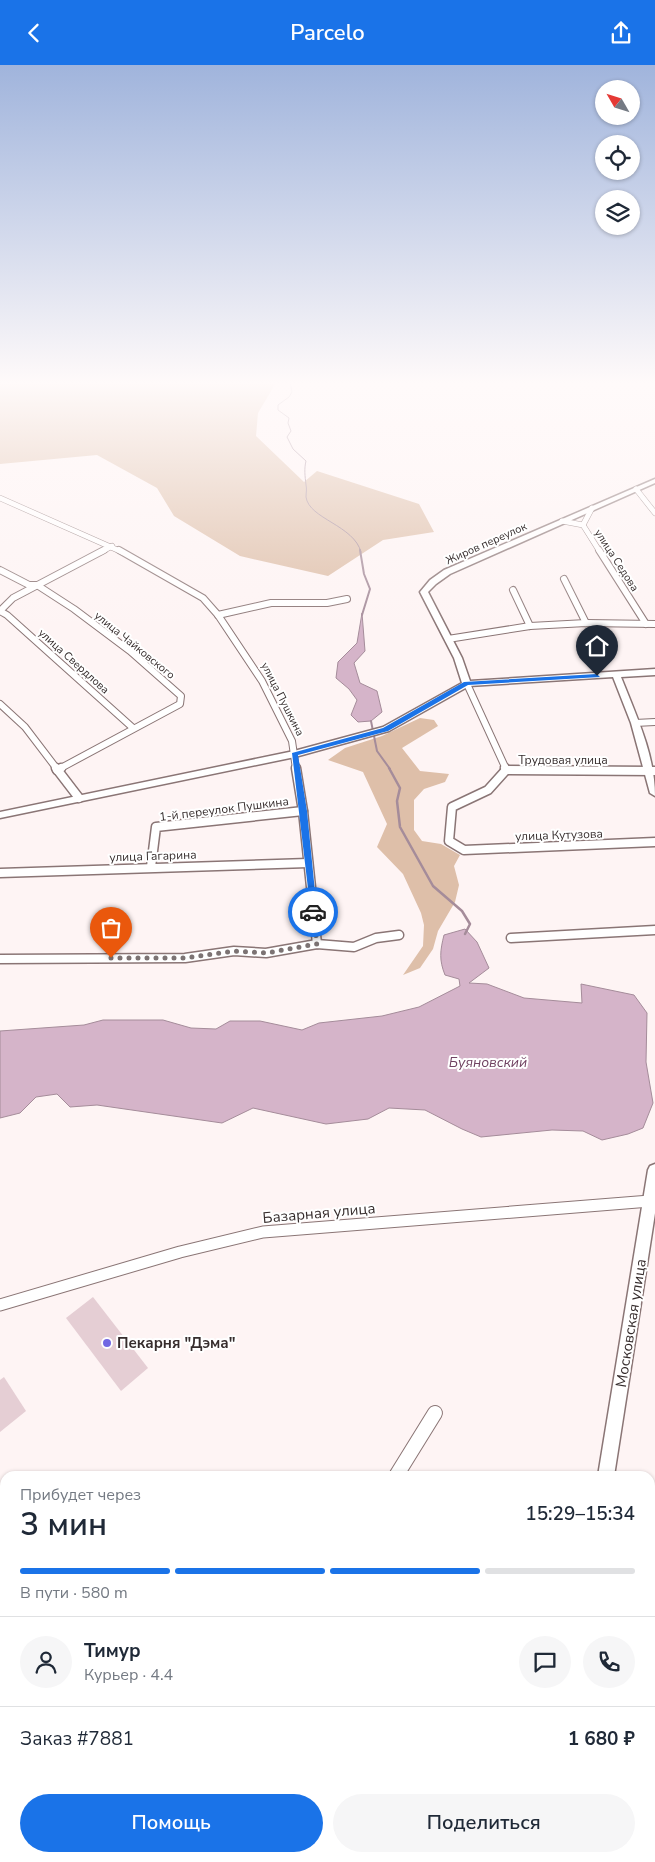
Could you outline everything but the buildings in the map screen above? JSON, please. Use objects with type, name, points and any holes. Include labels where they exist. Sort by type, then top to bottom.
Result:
[{"type":"street","name":"Жиров переулок","points":[[467,684],[458,658],[424,592],[433,582],[448,573],[562,521],[655,481]]},
{"type":"street","points":[[636,489],[655,513]]},
{"type":"street","name":"улица Пушкина","points":[[0,498],[112,546],[203,597],[218,615],[262,681],[292,741],[295,754],[0,813]]},
{"type":"street","points":[[583,525],[592,508]]},
{"type":"street","name":"улица Седова","points":[[562,521],[583,525],[646,623]]},
{"type":"street","points":[[0,611],[13,599],[37,585],[112,546]]},
{"type":"street","name":"улица Чайковского","points":[[0,570],[29,585],[37,585],[74,609],[130,651],[181,696],[180,704],[57,770]]},
{"type":"street","points":[[564,579],[586,623]]},
{"type":"street","points":[[513,591],[530,626]]},
{"type":"street","points":[[218,615],[271,603],[326,603],[347,599]]},
{"type":"street","name":"улица Свердлова","points":[[0,611],[8,615],[133,728]]},
{"type":"street","points":[[448,639],[530,626],[586,623],[655,623]]},
{"type":"street","points":[[317,944],[295,754],[386,729],[467,684],[655,672]]},
{"type":"street","points":[[616,675],[652,771],[655,793]]},
{"type":"street","name":"Трудовая улица","points":[[467,684],[506,770],[652,771]]},
{"type":"street","points":[[0,703],[25,727],[79,798]]},
{"type":"street","points":[[635,723],[655,722]]},
{"type":"street","points":[[464,850],[449,841],[452,807],[488,790],[495,779],[506,770]]},
{"type":"street","name":"1-й переулок Пушкина","points":[[151,867],[156,827],[303,811]]},
{"type":"street","name":"улица Кутузова","points":[[464,850],[655,842]]},
{"type":"street","name":"улица Гагарина","points":[[0,873],[308,863]]},
{"type":"street","points":[[511,937],[655,930]]},
{"type":"street","points":[[0,959],[185,958],[234,951],[266,953],[317,944],[354,947],[376,938],[399,935]]},
{"type":"street","name":"Московская улица","points":[[607,1471],[655,1175]]},
{"type":"street","name":"Базарная улица","points":[[0,1305],[180,1251],[263,1232],[650,1201]]},
{"type":"street","points":[[399,1471],[434,1413]]},
{"type":"shaded area","points":[[115,465],[286,465],[304,482],[317,471],[419,504],[434,532],[383,540],[328,576],[240,556],[174,516],[157,488]]},
{"type":"shaded area","points":[[420,718],[434,720],[438,726],[402,748],[420,771],[449,774],[445,782],[424,789],[414,800],[414,830],[422,841],[441,844],[460,855],[454,866],[459,885],[455,902],[438,931],[433,949],[420,968],[403,975],[423,946],[424,925],[421,913],[403,874],[377,847],[387,824],[363,772],[328,760],[345,748],[382,736]]},
{"type":"water","points":[[362,613],[365,651],[354,663],[360,683],[377,691],[382,712],[371,721],[358,722],[351,715],[357,700],[349,689],[336,678],[338,662],[357,643]]},
{"type":"water","name":"Буяновский","points":[[465,929],[477,942],[489,968],[469,983],[487,984],[524,998],[582,1003],[581,984],[634,995],[647,1013],[646,1062],[653,1103],[643,1128],[628,1134],[602,1140],[583,1131],[552,1130],[481,1137],[425,1110],[389,1108],[368,1119],[326,1124],[253,1108],[222,1123],[97,1105],[70,1107],[57,1094],[36,1097],[20,1113],[0,1118],[0,1031],[84,1025],[103,1020],[163,1020],[191,1028],[216,1029],[230,1021],[260,1021],[302,1030],[319,1023],[382,1016],[419,1007],[460,986],[459,979],[445,975],[441,951],[444,935]]},
{"type":"waterway","points":[[306,465],[306,497],[309,505],[350,535],[357,543],[361,552]]},
{"type":"waterway","points":[[360,550],[364,574],[370,589],[362,615]]},
{"type":"waterway","points":[[371,721],[377,751],[390,769]]},
{"type":"waterway","points":[[389,768],[400,788],[397,801],[400,827],[433,886],[462,911],[470,924],[465,934]]},
{"type":"way so far","points":[[111,958],[185,958],[234,951],[266,953],[317,944],[313,912]]},
{"type":"place","name":"Пекарня \"Дэма\"","points":[[107,1343]]},
{"type":"route","points":[[313,912],[295,754],[386,729],[467,684],[597,676]]}]
